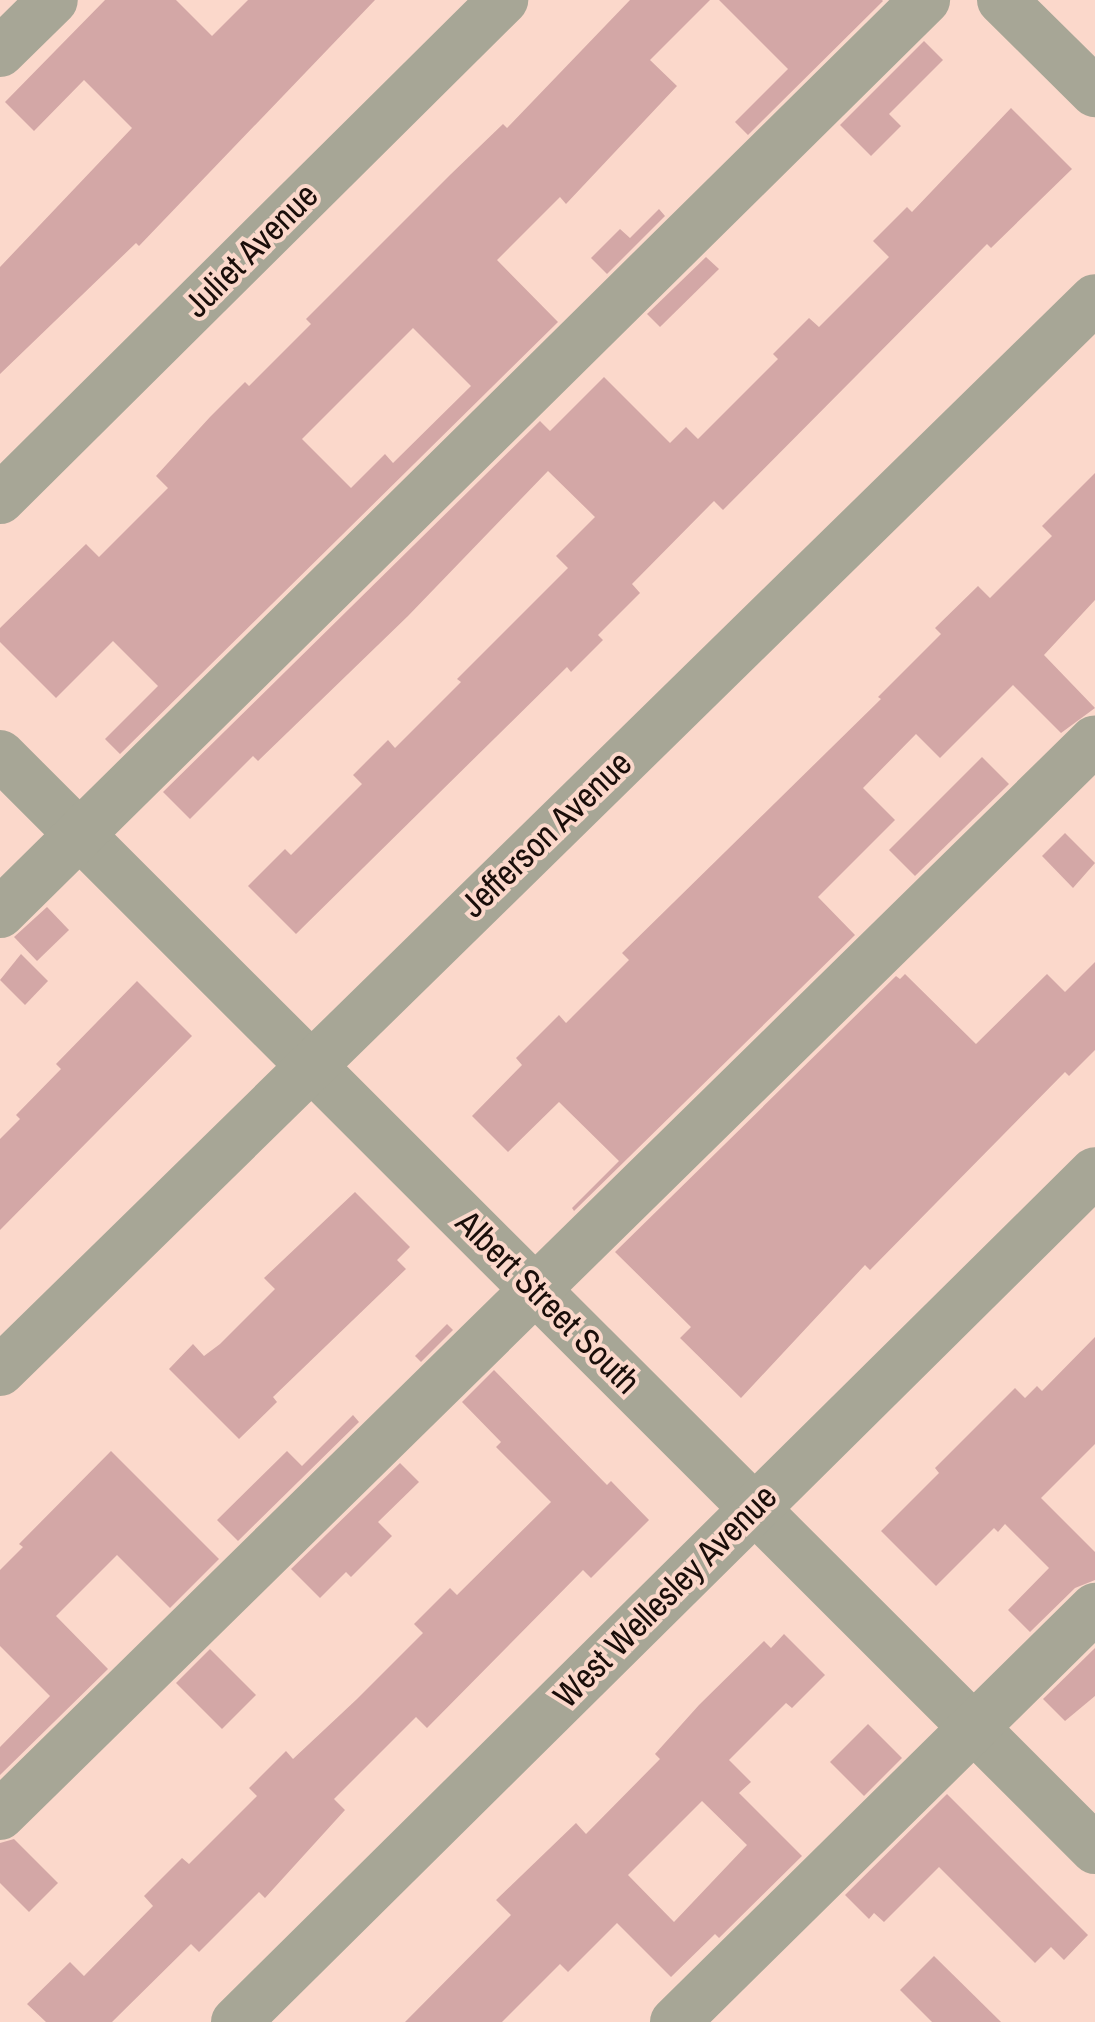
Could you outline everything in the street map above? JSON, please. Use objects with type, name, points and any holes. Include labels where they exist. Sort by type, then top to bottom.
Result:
[{"type":"street","points":[[0,52],[53,0]]},
{"type":"street","name":"Juliet Avenue","points":[[0,499],[503,0]]},
{"type":"street","points":[[0,913],[925,0]]},
{"type":"street","points":[[1002,0],[1095,92]]},
{"type":"street","name":"Jefferson Avenue","points":[[0,1372],[310,1064],[1095,299]]},
{"type":"street","points":[[0,1815],[1095,740]]},
{"type":"street","name":"Albert Street South","points":[[0,754],[1095,1849]]},
{"type":"street","name":"West Wellesley Avenue","points":[[236,2022],[1095,1172]]},
{"type":"street","points":[[675,2022],[1095,1608]]},
{"type":"building","points":[[105,0],[176,0],[212,36],[248,0],[375,0],[139,246],[136,243],[0,374],[0,267],[132,128],[84,80],[34,131],[5,102]]},
{"type":"building","points":[[630,0],[710,0],[650,60],[677,86],[566,204],[560,197],[497,260],[558,322],[120,754],[105,739],[158,686],[113,641],[56,698],[0,642],[0,628],[86,544],[99,557],[168,488],[156,476],[210,417],[245,382],[249,386],[311,324],[306,319],[451,174],[503,124],[507,128]],"holes":[[[413,328],[471,386],[393,463],[385,454],[351,488],[302,439]]]},
{"type":"building","points":[[719,0],[883,1],[748,135],[735,122],[788,69]]},
{"type":"building","points":[[924,41],[943,60],[889,114],[901,126],[871,156],[840,125]]},
{"type":"building","points":[[1011,108],[1072,169],[991,248],[987,244],[723,510],[714,501],[632,584],[640,593],[598,635],[603,640],[571,672],[567,667],[296,934],[248,886],[285,849],[291,855],[362,784],[353,775],[388,740],[395,748],[461,682],[457,679],[568,568],[556,556],[595,517],[548,471],[408,616],[258,761],[253,756],[190,819],[163,792],[540,421],[550,431],[604,377],[670,443],[686,427],[698,439],[778,359],[773,354],[809,318],[819,327],[889,257],[873,241],[907,207],[912,212]]},
{"type":"building","points":[[659,209],[665,216],[607,274],[591,258],[620,229],[630,238]]},
{"type":"building","points":[[706,257],[719,269],[660,327],[647,314]]},
{"type":"building","points":[[1095,473],[1095,600],[1044,655],[1095,708],[1061,733],[1013,685],[940,758],[916,734],[863,788],[895,820],[818,897],[855,935],[574,1211],[572,1208],[619,1161],[559,1102],[508,1152],[472,1116],[522,1065],[516,1058],[559,1015],[566,1023],[629,960],[622,953],[881,699],[878,697],[941,634],[935,628],[978,586],[990,598],[1052,536],[1042,526]]},
{"type":"building","points":[[982,757],[1009,784],[915,876],[889,850]]},
{"type":"building","points":[[1065,833],[1095,863],[1073,888],[1042,856]]},
{"type":"building","points":[[47,907],[69,930],[37,961],[14,937]]},
{"type":"building","points":[[21,954],[48,981],[25,1005],[0,980]]},
{"type":"building","points":[[1095,962],[1095,1050],[1069,1076],[1065,1072],[870,1270],[865,1265],[741,1398],[680,1338],[691,1327],[615,1252],[896,976],[900,979],[905,974],[976,1044],[1047,974],[1065,992]]},
{"type":"building","points":[[137,981],[192,1036],[0,1230],[0,1139],[20,1119],[16,1115],[61,1069],[56,1064]]},
{"type":"building","points":[[355,1192],[410,1247],[397,1260],[406,1269],[273,1397],[277,1402],[239,1439],[169,1369],[193,1344],[204,1356],[220,1344],[275,1289],[264,1278]]},
{"type":"building","points":[[447,1324],[453,1330],[421,1362],[415,1356]]},
{"type":"building","points":[[1095,1337],[1095,1444],[1041,1498],[1095,1552],[1095,1580],[1075,1588],[1030,1632],[1008,1610],[1049,1568],[1005,1524],[998,1532],[994,1528],[936,1586],[881,1531],[939,1473],[935,1468],[1015,1388],[1025,1398],[1037,1386],[1042,1391]]},
{"type":"building","points":[[494,1370],[607,1485],[611,1481],[649,1520],[591,1578],[583,1570],[427,1728],[416,1717],[334,1799],[345,1810],[265,1898],[259,1892],[199,1952],[191,1944],[112,2022],[46,2022],[27,2004],[70,1962],[84,1976],[153,1906],[144,1896],[182,1858],[189,1864],[257,1796],[249,1788],[286,1751],[293,1759],[357,1699],[423,1633],[414,1624],[450,1588],[457,1595],[551,1502],[496,1447],[501,1442],[462,1402]]},
{"type":"building","points":[[353,1415],[359,1422],[238,1541],[217,1520],[287,1451],[302,1466]]},
{"type":"building","points":[[111,1451],[219,1559],[170,1608],[117,1555],[56,1616],[108,1669],[0,1775],[0,1747],[50,1696],[0,1646],[0,1570],[23,1547],[19,1544]]},
{"type":"building","points":[[400,1463],[419,1482],[378,1522],[392,1536],[351,1577],[346,1572],[320,1598],[291,1569]]},
{"type":"building","points":[[784,1634],[825,1675],[792,1708],[786,1703],[729,1760],[751,1782],[739,1793],[802,1856],[719,1938],[715,1934],[671,1977],[617,1923],[568,1972],[560,1964],[502,2022],[405,2022],[511,1915],[496,1900],[576,1823],[586,1834],[660,1759],[655,1754],[699,1705],[764,1641],[771,1648]],"holes":[[[702,1801],[747,1845],[674,1922],[628,1875]]]},
{"type":"building","points":[[1095,1648],[1095,1696],[1065,1721],[1043,1699]]},
{"type":"building","points":[[210,1649],[256,1695],[222,1729],[176,1683]]},
{"type":"building","points":[[868,1724],[902,1758],[864,1796],[830,1762]]},
{"type":"building","points":[[947,1794],[1088,1935],[1064,1960],[1051,1947],[1035,1963],[939,1867],[884,1922],[874,1913],[869,1919],[845,1895]]},
{"type":"building","points":[[14,1839],[58,1883],[29,1912],[0,1883],[0,1843]]},
{"type":"building","points":[[934,1956],[1001,2022],[932,2022],[900,1990]]}]
